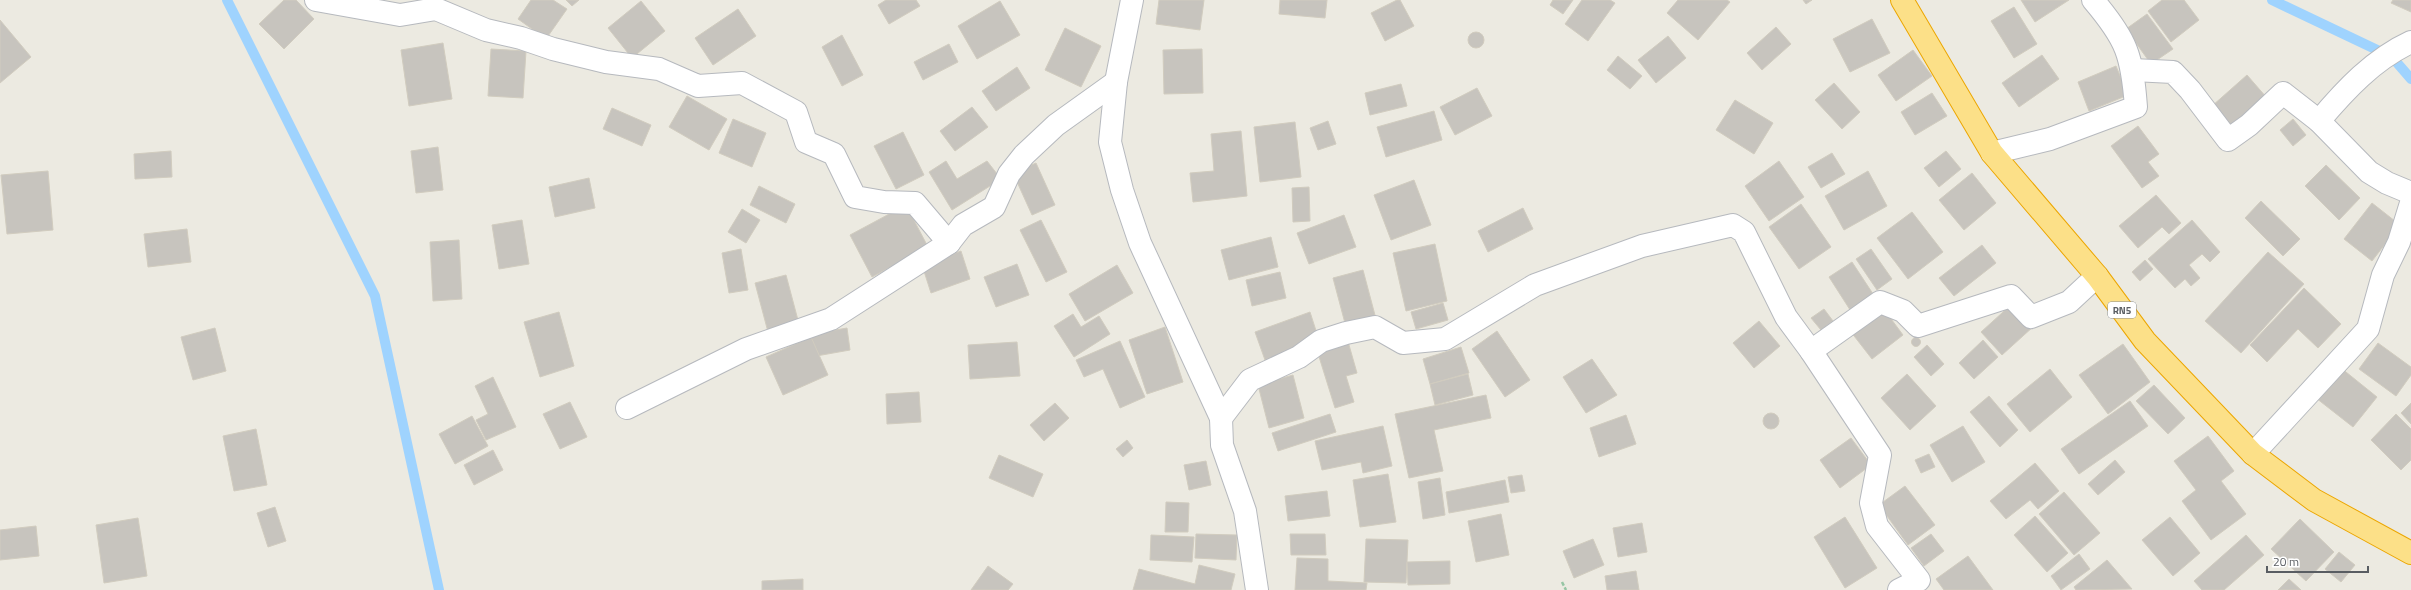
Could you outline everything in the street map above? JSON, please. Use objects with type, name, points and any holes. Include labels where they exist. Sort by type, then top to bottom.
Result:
[{"type":"highway","name":"RN5","points":[[1902,0],[1992,153],[2097,276],[2145,341],[2253,454],[2314,500],[2411,553]]},
{"type":"street","points":[[316,0],[400,15],[436,9],[486,30],[522,38],[553,49],[606,62],[659,69],[698,86],[742,83],[796,112],[806,142],[834,154],[855,197],[884,202],[915,203],[949,242]]},
{"type":"street","points":[[1132,0],[1116,82],[1110,142],[1122,190],[1140,243],[1221,418],[1222,445],[1245,511],[1257,590]]},
{"type":"street","points":[[1992,153],[2050,139],[2136,107],[2133,70],[2123,38],[2093,0]]},
{"type":"street","points":[[2319,121],[2347,87],[2400,47],[2411,42]]},
{"type":"street","points":[[2133,70],[2173,72],[2190,90],[2228,140],[2249,125],[2283,93],[2319,121],[2369,172],[2387,183],[2411,193]]},
{"type":"street","points":[[627,408],[746,349],[831,319],[949,242],[963,225],[994,207],[1009,174],[1024,156],[1056,125],[1116,82]]},
{"type":"street","points":[[2253,454],[2368,329],[2383,275],[2399,242],[2411,202]]},
{"type":"street","points":[[1221,418],[1250,380],[1299,357],[1322,341],[1346,332],[1375,327],[1403,343],[1445,339],[1535,285],[1642,246],[1733,225],[1744,232],[1786,317],[1811,351],[1880,455],[1871,503],[1877,526],[1919,580],[1899,590]]},
{"type":"street","points":[[1811,351],[1880,302],[1903,310],[1918,326],[2011,296],[2031,317],[2069,302],[2097,276]]},
{"type":"path","points":[[1562,582],[1566,590]]},
{"type":"building","points":[[284,0],[296,0],[314,19],[284,49],[259,24]]},
{"type":"building","points":[[531,0],[553,0],[567,9],[546,39],[518,19]]},
{"type":"building","points":[[566,0],[579,0],[572,6]]},
{"type":"building","points":[[886,0],[916,0],[920,6],[889,24],[878,5]]},
{"type":"building","points":[[1159,0],[1204,0],[1200,30],[1156,24]]},
{"type":"building","points":[[1280,0],[1327,0],[1325,18],[1279,14]]},
{"type":"building","points":[[1397,0],[1400,0],[1414,26],[1385,41],[1371,13]]},
{"type":"building","points":[[1553,0],[1573,0],[1563,14],[1550,5]]},
{"type":"building","points":[[1582,0],[1610,0],[1615,3],[1588,41],[1565,24]]},
{"type":"building","points":[[1678,0],[1727,0],[1730,2],[1698,40],[1667,13]]},
{"type":"building","points":[[1803,0],[1812,0],[1806,4]]},
{"type":"building","points":[[2021,0],[2069,0],[2035,22]]},
{"type":"building","points":[[2162,0],[2184,0],[2199,20],[2171,42],[2148,11]]},
{"type":"building","points":[[2393,0],[2411,0],[2411,12],[2391,3]]},
{"type":"building","points":[[641,1],[665,31],[632,58],[608,28]]},
{"type":"building","points":[[1000,1],[1020,35],[977,59],[958,26]]},
{"type":"building","points":[[2014,7],[2037,44],[2014,58],[1991,21]]},
{"type":"building","points":[[738,9],[756,36],[713,65],[695,38]]},
{"type":"building","points":[[2147,14],[2173,49],[2151,64],[2126,29]]},
{"type":"building","points":[[1872,19],[1890,53],[1850,72],[1833,39]]},
{"type":"building","points":[[0,20],[31,57],[0,83]]},
{"type":"building","points":[[1776,27],[1791,44],[1762,70],[1747,53]]},
{"type":"building","points":[[1065,28],[1101,46],[1081,87],[1045,70]]},
{"type":"building","points":[[1473,32],[1479,32],[1484,37],[1482,46],[1479,48],[1473,48],[1468,43],[1468,37]]},
{"type":"building","points":[[842,35],[863,75],[842,86],[822,47]]},
{"type":"building","points":[[1668,36],[1686,58],[1656,83],[1638,60]]},
{"type":"building","points":[[443,43],[452,99],[409,106],[401,50]]},
{"type":"building","points":[[949,44],[958,62],[923,80],[914,62]]},
{"type":"building","points":[[491,49],[526,51],[523,98],[488,96]]},
{"type":"building","points":[[1202,49],[1203,93],[1164,94],[1163,50]]},
{"type":"building","points":[[1913,50],[1932,76],[1896,101],[1878,75]]},
{"type":"building","points":[[2042,55],[2059,79],[2019,107],[2002,83]]},
{"type":"building","points":[[1618,56],[1642,76],[1630,89],[1607,70]]},
{"type":"building","points":[[2116,66],[2128,95],[2089,111],[2078,82]]},
{"type":"building","points":[[1017,67],[1030,88],[996,111],[982,91]]},
{"type":"building","points":[[2247,75],[2267,98],[2233,129],[2212,106]]},
{"type":"building","points":[[1834,83],[1860,112],[1842,129],[1815,100]]},
{"type":"building","points":[[1401,84],[1407,106],[1370,115],[1365,93]]},
{"type":"building","points":[[1477,88],[1492,116],[1455,135],[1440,107]]},
{"type":"building","points":[[1932,93],[1947,116],[1915,135],[1901,112]]},
{"type":"building","points":[[687,96],[727,119],[709,150],[669,127]]},
{"type":"building","points":[[1735,100],[1773,123],[1754,154],[1716,130]]},
{"type":"building","points":[[972,107],[988,127],[955,151],[940,131]]},
{"type":"building","points":[[612,108],[651,125],[642,146],[603,129]]},
{"type":"building","points":[[1434,111],[1442,140],[1386,157],[1377,127]]},
{"type":"building","points":[[733,119],[766,133],[752,167],[719,153]]},
{"type":"building","points":[[2293,119],[2306,135],[2293,146],[2280,130]]},
{"type":"building","points":[[1328,121],[1336,144],[1318,150],[1310,128]]},
{"type":"building","points":[[1295,122],[1301,177],[1260,182],[1254,127]]},
{"type":"building","points":[[2138,126],[2159,154],[2148,162],[2159,176],[2142,188],[2111,146]]},
{"type":"building","points":[[1241,131],[1247,196],[1193,202],[1190,173],[1214,171],[1211,134]]},
{"type":"building","points":[[903,132],[924,175],[896,189],[874,146]]},
{"type":"building","points":[[438,147],[443,190],[416,193],[411,151]]},
{"type":"building","points":[[171,151],[172,177],[135,179],[134,154]]},
{"type":"building","points":[[1946,151],[1961,169],[1939,187],[1924,168]]},
{"type":"building","points":[[1832,153],[1845,174],[1821,188],[1808,167]]},
{"type":"building","points":[[946,161],[957,179],[987,161],[1001,179],[952,210],[929,172]]},
{"type":"building","points":[[1779,161],[1804,197],[1769,221],[1745,186]]},
{"type":"building","points":[[1036,163],[1055,205],[1032,215],[1013,173]]},
{"type":"building","points":[[2326,165],[2360,198],[2339,220],[2305,186]]},
{"type":"building","points":[[48,171],[53,230],[7,234],[1,175]]},
{"type":"building","points":[[1868,171],[1887,206],[1844,230],[1825,196]]},
{"type":"building","points":[[1972,173],[1996,203],[1964,230],[1939,200]]},
{"type":"building","points":[[589,178],[595,208],[555,217],[549,187]]},
{"type":"building","points":[[1414,180],[1431,225],[1391,240],[1374,195]]},
{"type":"building","points":[[759,186],[795,204],[786,223],[750,205]]},
{"type":"building","points":[[1309,187],[1310,221],[1293,222],[1292,188]]},
{"type":"building","points":[[2156,195],[2181,223],[2169,234],[2162,227],[2138,248],[2119,226]]},
{"type":"building","points":[[2261,201],[2300,239],[2283,256],[2245,218]]},
{"type":"building","points":[[2372,203],[2400,225],[2372,261],[2344,239]]},
{"type":"building","points":[[1801,204],[1831,247],[1799,269],[1769,227]]},
{"type":"building","points":[[906,205],[928,247],[872,277],[850,235]]},
{"type":"building","points":[[1523,208],[1533,229],[1488,252],[1478,231]]},
{"type":"building","points":[[742,209],[760,220],[746,243],[728,232]]},
{"type":"building","points":[[1912,212],[1943,252],[1908,279],[1877,238]]},
{"type":"building","points":[[1344,215],[1356,247],[1309,264],[1297,233]]},
{"type":"building","points":[[522,220],[529,264],[499,269],[492,225]]},
{"type":"building","points":[[1041,220],[1067,272],[1046,282],[1020,230]]},
{"type":"building","points":[[2192,220],[2220,252],[2210,262],[2202,254],[2189,265],[2200,278],[2191,286],[2185,279],[2175,288],[2148,259]]},
{"type":"building","points":[[187,229],[191,262],[148,267],[144,234]]},
{"type":"building","points":[[1271,237],[1278,267],[1229,280],[1221,250]]},
{"type":"building","points":[[459,240],[462,299],[433,301],[430,242]]},
{"type":"building","points":[[1435,244],[1447,301],[1406,311],[1393,253]]},
{"type":"building","points":[[1982,245],[1996,263],[1954,296],[1939,278]]},
{"type":"building","points":[[741,249],[748,290],[729,293],[722,253]]},
{"type":"building","points":[[1871,249],[1892,279],[1877,290],[1856,259]]},
{"type":"building","points":[[961,251],[970,279],[931,293],[922,265]]},
{"type":"building","points":[[2268,252],[2304,284],[2241,353],[2205,321]]},
{"type":"building","points":[[2145,260],[2153,269],[2140,281],[2132,272]]},
{"type":"building","points":[[1852,262],[1877,300],[1854,316],[1829,277]]},
{"type":"building","points":[[1017,264],[1029,295],[996,307],[984,277]]},
{"type":"building","points":[[1117,265],[1133,293],[1085,321],[1069,294]]},
{"type":"building","points":[[1363,270],[1376,319],[1346,327],[1333,278]]},
{"type":"building","points":[[1280,272],[1286,298],[1252,306],[1246,280]]},
{"type":"building","points":[[786,275],[799,324],[768,332],[755,283]]},
{"type":"building","points":[[2304,288],[2341,324],[2318,348],[2298,329],[2267,362],[2250,345]]},
{"type":"building","points":[[1443,303],[1448,320],[1416,329],[1411,312]]},
{"type":"building","points":[[2013,303],[2034,326],[2002,355],[1981,332]]},
{"type":"building","points":[[1883,308],[1903,335],[1872,359],[1851,332]]},
{"type":"building","points":[[1824,309],[1833,321],[1821,330],[1811,318]]},
{"type":"building","points":[[559,312],[574,366],[540,377],[524,322]]},
{"type":"building","points":[[1310,312],[1319,340],[1265,360],[1255,332]]},
{"type":"building","points":[[1073,314],[1081,327],[1099,316],[1110,334],[1074,357],[1054,326]]},
{"type":"building","points":[[1759,321],[1780,346],[1754,368],[1733,343]]},
{"type":"building","points":[[1165,327],[1183,382],[1147,394],[1129,340]]},
{"type":"building","points":[[215,328],[226,371],[193,380],[181,337]]},
{"type":"building","points":[[847,328],[850,350],[805,358],[801,336]]},
{"type":"building","points":[[1497,331],[1530,380],[1505,397],[1472,349]]},
{"type":"building","points":[[811,337],[828,375],[783,395],[766,357]]},
{"type":"building","points":[[1347,338],[1357,373],[1346,376],[1354,402],[1335,408],[1316,347]]},
{"type":"building","points":[[1914,338],[1918,338],[1920,342],[1918,346],[1914,346],[1912,344],[1912,340]]},
{"type":"building","points":[[1983,340],[1998,357],[1974,379],[1959,363]]},
{"type":"building","points":[[1120,341],[1145,397],[1120,408],[1103,369],[1084,377],[1076,360]]},
{"type":"building","points":[[1017,342],[1020,376],[970,379],[968,345]]},
{"type":"building","points":[[2378,343],[2411,367],[2411,375],[2396,396],[2359,369]]},
{"type":"building","points":[[2123,344],[2150,382],[2108,414],[2079,375]]},
{"type":"building","points":[[1927,345],[1944,364],[1931,376],[1914,357]]},
{"type":"building","points":[[1461,347],[1469,373],[1430,384],[1423,359]]},
{"type":"building","points":[[1592,359],[1617,395],[1586,413],[1563,377]]},
{"type":"building","points":[[2341,368],[2377,397],[2353,427],[2316,398]]},
{"type":"building","points":[[2050,369],[2072,397],[2030,432],[2007,404]]},
{"type":"building","points":[[1468,374],[1473,395],[1435,405],[1430,384]]},
{"type":"building","points":[[1907,374],[1936,406],[1910,430],[1881,398]]},
{"type":"building","points":[[1293,375],[1304,418],[1269,428],[1258,385]]},
{"type":"building","points":[[493,377],[516,427],[486,440],[476,420],[488,414],[475,386]]},
{"type":"building","points":[[2154,385],[2185,418],[2168,434],[2136,401]]},
{"type":"building","points":[[919,392],[921,422],[887,424],[886,394]]},
{"type":"building","points":[[1486,395],[1491,418],[1434,430],[1443,471],[1409,478],[1395,414]]},
{"type":"building","points":[[1989,396],[2018,430],[2000,447],[1970,412]]},
{"type":"building","points":[[2130,401],[2148,426],[2079,474],[2061,449]]},
{"type":"building","points":[[570,402],[587,437],[560,449],[543,414]]},
{"type":"building","points":[[1055,403],[1069,418],[1044,441],[1030,425]]},
{"type":"building","points":[[2411,403],[2411,424],[2401,413]]},
{"type":"building","points":[[1768,413],[1774,413],[1779,418],[1777,427],[1774,429],[1768,429],[1763,424],[1763,418]]},
{"type":"building","points":[[1330,414],[1336,432],[1278,451],[1272,433]]},
{"type":"building","points":[[2396,414],[2411,429],[2411,460],[2401,470],[2371,440]]},
{"type":"building","points":[[1626,415],[1636,444],[1599,457],[1590,428]]},
{"type":"building","points":[[472,416],[488,446],[455,464],[439,434]]},
{"type":"building","points":[[1383,426],[1392,466],[1363,473],[1361,462],[1322,470],[1315,441]]},
{"type":"building","points":[[1963,426],[1985,462],[1952,482],[1930,445]]},
{"type":"building","points":[[256,429],[267,485],[234,491],[223,436]]},
{"type":"building","points":[[2208,436],[2234,471],[2221,481],[2246,514],[2211,540],[2182,501],[2196,490],[2174,461]]},
{"type":"building","points":[[1851,438],[1871,465],[1840,488],[1820,460]]},
{"type":"building","points":[[1127,440],[1133,448],[1123,457],[1116,449]]},
{"type":"building","points":[[493,450],[503,470],[474,485],[464,465]]},
{"type":"building","points":[[1929,454],[1935,467],[1921,473],[1915,460]]},
{"type":"building","points":[[999,455],[1043,474],[1033,497],[989,478]]},
{"type":"building","points":[[2115,460],[2125,472],[2098,495],[2088,484]]},
{"type":"building","points":[[1206,461],[1211,485],[1189,490],[1184,465]]},
{"type":"building","points":[[2035,463],[2059,491],[2038,509],[2030,500],[2006,519],[1990,501]]},
{"type":"building","points":[[1388,474],[1396,522],[1360,527],[1353,480]]},
{"type":"building","points":[[1522,475],[1525,491],[1511,493],[1508,477]]},
{"type":"building","points":[[1440,478],[1445,515],[1423,519],[1418,482]]},
{"type":"building","points":[[1505,480],[1509,502],[1449,513],[1446,492]]},
{"type":"building","points":[[1905,486],[1935,525],[1908,545],[1879,505]]},
{"type":"building","points":[[1327,491],[1330,516],[1288,521],[1285,496]]},
{"type":"building","points":[[2064,492],[2100,533],[2074,555],[2039,514]]},
{"type":"building","points":[[1166,502],[1189,503],[1188,532],[1165,532]]},
{"type":"building","points":[[275,507],[286,541],[268,547],[257,513]]},
{"type":"building","points":[[1501,514],[1509,555],[1476,562],[1468,521]]},
{"type":"building","points":[[2035,516],[2068,553],[2047,572],[2014,535]]},
{"type":"building","points":[[1845,517],[1877,568],[1845,588],[1814,537]]},
{"type":"building","points":[[2170,517],[2200,553],[2173,576],[2142,540]]},
{"type":"building","points":[[138,518],[147,576],[104,583],[96,525]]},
{"type":"building","points":[[2300,519],[2334,552],[2306,581],[2271,549]]},
{"type":"building","points":[[1642,523],[1647,552],[1618,557],[1613,528]]},
{"type":"building","points":[[36,526],[39,556],[0,560],[0,530]]},
{"type":"building","points":[[1196,534],[1237,535],[1236,560],[1195,558]]},
{"type":"building","points":[[1290,534],[1325,534],[1326,555],[1291,555]]},
{"type":"building","points":[[1931,534],[1944,551],[1924,566],[1911,548]]},
{"type":"building","points":[[1151,535],[1194,537],[1192,562],[1150,560]]},
{"type":"building","points":[[2246,535],[2264,555],[2224,590],[2202,590],[2194,581]]},
{"type":"building","points":[[1366,539],[1408,540],[1406,583],[1364,582]]},
{"type":"building","points":[[1593,539],[1604,565],[1574,578],[1563,551]]},
{"type":"building","points":[[2339,552],[2355,565],[2341,582],[2325,569]]},
{"type":"building","points":[[2079,554],[2090,569],[2061,590],[2051,576]]},
{"type":"building","points":[[1968,556],[1993,590],[1944,590],[1936,579]]},
{"type":"building","points":[[1297,558],[1328,559],[1328,581],[1367,583],[1366,590],[1295,590]]},
{"type":"building","points":[[2107,560],[2132,589],[2076,590],[2074,587]]},
{"type":"building","points":[[1450,561],[1450,584],[1408,585],[1407,562]]},
{"type":"building","points":[[1199,565],[1235,574],[1231,590],[1133,590],[1139,569],[1195,584]]},
{"type":"building","points":[[988,566],[1013,584],[1008,590],[971,590]]},
{"type":"building","points":[[1636,571],[1639,590],[1607,590],[1605,576]]},
{"type":"building","points":[[803,579],[803,590],[762,590],[762,581]]},
{"type":"building","points":[[2289,579],[2301,590],[2278,590]]},
{"type":"waterway","points":[[227,0],[375,296],[439,590]]},
{"type":"waterway","points":[[2272,0],[2392,57],[2411,79]]}]
